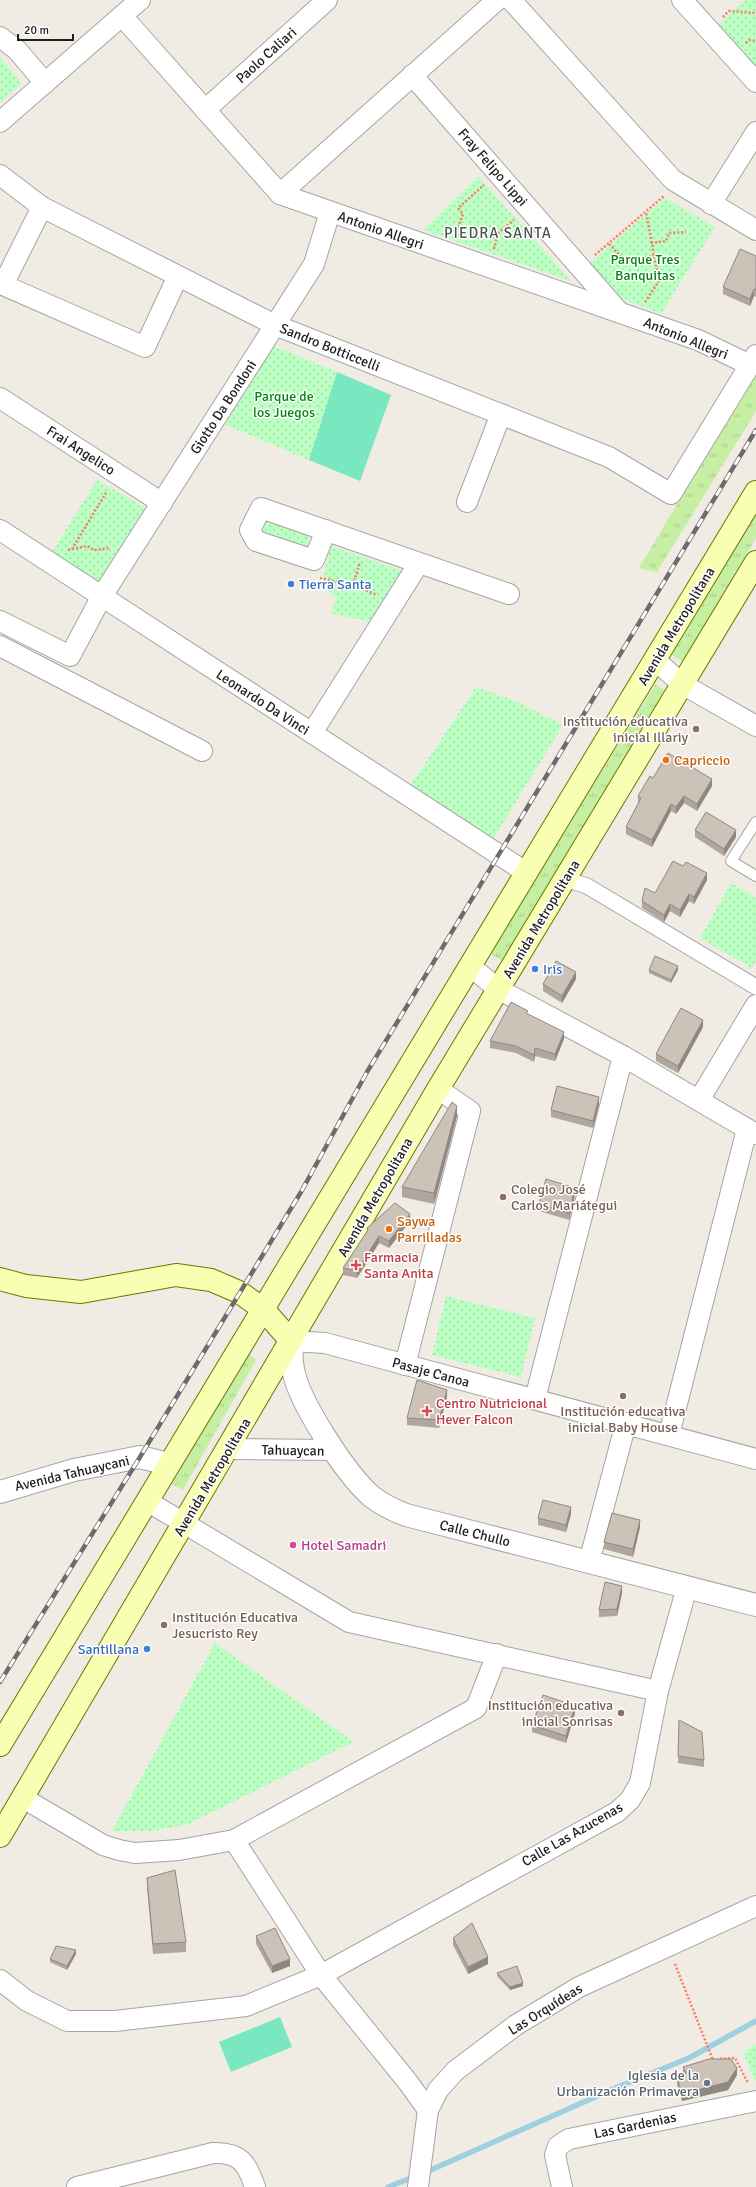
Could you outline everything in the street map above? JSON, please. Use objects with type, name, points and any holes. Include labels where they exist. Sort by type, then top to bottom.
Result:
[{"type":"main road","name":"Avenida Metropolitana","points":[[0,1745],[168,1464],[527,873],[756,492]]},
{"type":"main road","name":"Avenida Metropolitana","points":[[0,1836],[438,1089],[756,562]]},
{"type":"main road","points":[[0,1279],[26,1286],[80,1292],[176,1274],[211,1280],[239,1292],[263,1309],[291,1341]]},
{"type":"street","points":[[0,122],[140,0]]},
{"type":"street","name":"Paolo Caliari","points":[[205,110],[327,0]]},
{"type":"street","points":[[280,194],[497,0]]},
{"type":"street","points":[[511,0],[672,180],[756,230]]},
{"type":"street","points":[[682,0],[756,82]]},
{"type":"street","name":"Antonio Allegri","points":[[122,16],[280,194],[753,360]]},
{"type":"street","points":[[0,37],[17,50],[45,83]]},
{"type":"street","name":"Fray Felipo Lippi","points":[[412,75],[620,313]]},
{"type":"street","points":[[711,204],[756,132]]},
{"type":"street","name":"Sandro Botticcelli","points":[[0,175],[42,207],[275,325],[609,458],[671,494],[753,360]]},
{"type":"street","points":[[42,207],[3,285],[145,347],[178,276]]},
{"type":"street","name":"Giotto Da Bondoni","points":[[0,621],[70,656],[102,596],[314,264],[330,212]]},
{"type":"street","name":"Frai Angelico","points":[[0,398],[162,503]]},
{"type":"street","points":[[467,502],[501,414]]},
{"type":"street","name":"Leonardo Da Vinci","points":[[0,530],[527,873]]},
{"type":"street","points":[[326,530],[509,594]]},
{"type":"street","points":[[312,733],[419,563]]},
{"type":"street","points":[[0,646],[202,751]]},
{"type":"street","points":[[655,660],[682,684],[756,726]]},
{"type":"street","points":[[565,879],[587,886],[756,987]]},
{"type":"street","points":[[470,966],[498,989],[623,1056],[751,1131],[669,1435]]},
{"type":"street","points":[[699,1100],[756,1005]]},
{"type":"street","points":[[535,1399],[623,1056]]},
{"type":"street","points":[[405,1365],[470,1111],[438,1089]]},
{"type":"street","name":"Pasaje Canoa","points":[[291,1341],[326,1343],[756,1459]]},
{"type":"street","name":"Calle Chullo","points":[[291,1341],[293,1370],[309,1410],[334,1450],[370,1495],[387,1508],[406,1515],[756,1605]]},
{"type":"street","points":[[589,1562],[626,1423]]},
{"type":"street","name":"Tahuaycan","points":[[228,1449],[334,1450]]},
{"type":"street","name":"Avenida Tahuaycani","points":[[0,1492],[74,1470],[140,1458],[168,1464]]},
{"type":"street","points":[[147,1501],[185,1522],[349,1622],[658,1691]]},
{"type":"street","name":"Calle Las Azucenas","points":[[0,1980],[27,2001],[67,2020],[115,2021],[246,2006],[320,1975],[617,1812],[630,1800],[640,1783],[658,1691],[687,1587]]},
{"type":"street","points":[[23,1798],[103,1845],[119,1850],[135,1852],[179,1850],[234,1840],[476,1708],[497,1654]]},
{"type":"street","points":[[234,1840],[320,1975],[407,2081],[428,2110]]},
{"type":"street","name":"Las Orquídeas","points":[[418,2187],[428,2110],[438,2090],[455,2071],[516,2025],[578,1987],[756,1906]]},
{"type":"street","name":"Las Gardenias","points":[[562,2187],[555,2155],[558,2146],[569,2139],[754,2101]]},
{"type":"street","points":[[77,2187],[213,2152],[224,2152],[236,2156],[249,2169],[255,2187]]},
{"type":"lane","points":[[756,822],[731,861],[756,876]]},
{"type":"path","points":[[452,242],[463,214],[458,208],[489,180]]},
{"type":"path","points":[[580,267],[668,192]]},
{"type":"path","points":[[643,306],[659,281],[646,212]]},
{"type":"path","points":[[492,255],[498,233],[515,219]]},
{"type":"path","points":[[651,243],[666,241],[669,233],[686,232]]},
{"type":"path","points":[[608,244],[626,262],[654,255]]},
{"type":"path","points":[[72,549],[111,485]]},
{"type":"path","points":[[65,551],[87,546],[94,550],[111,548],[116,550]]},
{"type":"path","points":[[353,585],[362,556]]},
{"type":"path","points":[[319,578],[353,585],[378,595]]},
{"type":"path","points":[[668,1946],[702,2036],[713,2060],[735,2058],[754,2101]]},
{"type":"green space","points":[[745,0],[756,0],[756,69],[717,26]]},
{"type":"green space","points":[[0,58],[22,83],[0,103]]},
{"type":"green space","points":[[479,176],[485,184],[571,281],[423,230]]},
{"type":"green space","name":"Parque Tres Banquitas","points":[[665,198],[715,227],[661,314],[618,297],[588,264]]},
{"type":"green space","name":"Parque de los Juegos","points":[[274,346],[337,372],[309,460],[224,424]]},
{"type":"green space","points":[[337,372],[391,395],[360,481],[309,460]]},
{"type":"green space","points":[[756,372],[756,411],[657,572],[639,568]]},
{"type":"green space","points":[[97,480],[146,508],[98,585],[51,554]]},
{"type":"green space","points":[[756,513],[756,538],[684,662],[672,655]]},
{"type":"green space","points":[[267,521],[307,535],[309,541],[308,545],[303,548],[263,533],[259,528],[261,523]]},
{"type":"green space","points":[[331,546],[403,571],[374,623],[330,613],[337,599],[321,585]]},
{"type":"green space","points":[[656,684],[665,691],[505,962],[489,953]]},
{"type":"green space","points":[[476,687],[518,702],[563,725],[494,838],[410,786]]},
{"type":"green space","points":[[731,883],[756,898],[756,961],[752,968],[700,938]]},
{"type":"green space","points":[[446,1296],[535,1318],[521,1377],[432,1355]]},
{"type":"green space","points":[[246,1351],[256,1360],[183,1490],[172,1484]]},
{"type":"green space","points":[[215,1643],[354,1742],[188,1824],[153,1831],[112,1831]]},
{"type":"green space","points":[[280,2017],[292,2047],[231,2072],[219,2042]]},
{"type":"green space","points":[[756,2044],[756,2082],[743,2053]]},
{"type":"building","points":[[740,249],[756,256],[756,290],[754,289],[750,299],[723,287]]},
{"type":"building","points":[[668,753],[712,779],[697,804],[684,796],[676,807],[671,804],[652,840],[626,827],[641,798],[638,796],[650,776],[653,778]]},
{"type":"building","points":[[706,812],[736,830],[724,849],[695,830]]},
{"type":"building","points":[[673,861],[683,866],[686,862],[707,873],[694,897],[689,894],[680,910],[670,904],[664,915],[642,901],[645,888],[655,893]]},
{"type":"building","points":[[655,956],[678,966],[671,980],[649,970]]},
{"type":"building","points":[[556,961],[576,972],[562,996],[543,984]]},
{"type":"building","points":[[511,1002],[528,1011],[526,1013],[564,1032],[555,1054],[535,1048],[534,1055],[516,1046],[490,1041]]},
{"type":"building","points":[[681,1008],[703,1020],[678,1066],[656,1054]]},
{"type":"building","points":[[557,1086],[599,1097],[593,1121],[551,1110]]},
{"type":"building","points":[[452,1102],[457,1106],[434,1193],[402,1187]]},
{"type":"building","points":[[546,1179],[575,1188],[569,1213],[539,1204]]},
{"type":"building","points":[[395,1203],[410,1214],[389,1241],[379,1236],[357,1271],[343,1268],[368,1230],[367,1228]]},
{"type":"building","name":"Centro Nutricional Hever Falcon","points":[[417,1380],[447,1390],[439,1420],[407,1418]]},
{"type":"building","points":[[543,1500],[571,1507],[566,1525],[538,1518]]},
{"type":"building","points":[[612,1513],[640,1520],[633,1549],[604,1542]]},
{"type":"building","points":[[605,1582],[622,1586],[617,1609],[599,1610]]},
{"type":"building","points":[[543,1695],[575,1706],[566,1736],[532,1725]]},
{"type":"building","points":[[679,1720],[702,1732],[704,1760],[678,1756]]},
{"type":"building","points":[[175,1870],[186,1942],[153,1944],[147,1878]]},
{"type":"building","points":[[472,1923],[488,1957],[468,1967],[453,1938]]},
{"type":"building","points":[[275,1928],[290,1959],[272,1966],[256,1936]]},
{"type":"building","points":[[56,1946],[76,1950],[67,1966],[50,1959]]},
{"type":"building","points":[[517,1966],[523,1983],[510,1987],[497,1973]]},
{"type":"building","name":"Iglesia de la Urbanización Primavera","points":[[709,2059],[731,2059],[737,2068],[728,2082],[682,2094],[677,2078],[686,2073],[683,2067]]},
{"type":"waterway","points":[[424,2173],[613,2089],[689,2058],[756,2021]]},
{"type":"waterway","points":[[388,2187],[416,2176]]},
{"type":"railway","points":[[0,1682],[140,1457],[301,1192],[367,1072],[756,430]]},
{"type":"place","name":"Tierra Santa","points":[[291,584]]},
{"type":"place","name":"Institución educativa inicial Illariy","points":[[696,729]]},
{"type":"place","name":"Capriccio","points":[[666,760]]},
{"type":"place","name":"Iris","points":[[535,969]]},
{"type":"place","name":"Colegio José Carlos Mariátegui","points":[[503,1197]]},
{"type":"place","name":"Saywa Parrilladas","points":[[389,1229]]},
{"type":"place","name":"Farmacia Santa Anita","points":[[356,1265]]},
{"type":"place","name":"Institución educativa inicial Baby House","points":[[623,1396]]},
{"type":"place","name":"Centro Nutricional Hever Falcon","points":[[427,1411]]},
{"type":"place","name":"Hotel Samadri","points":[[293,1545]]},
{"type":"place","name":"Institución Educativa Jesucristo Rey","points":[[164,1625]]},
{"type":"place","name":"Santillana","points":[[147,1649]]},
{"type":"place","name":"Institución educativa inicial Sonrisas","points":[[621,1713]]},
{"type":"place","name":"Iglesia de la Urbanización Primavera","points":[[707,2083]]},
{"type":"district","name":"PIEDRA SANTA","points":[[498,233]]}]
